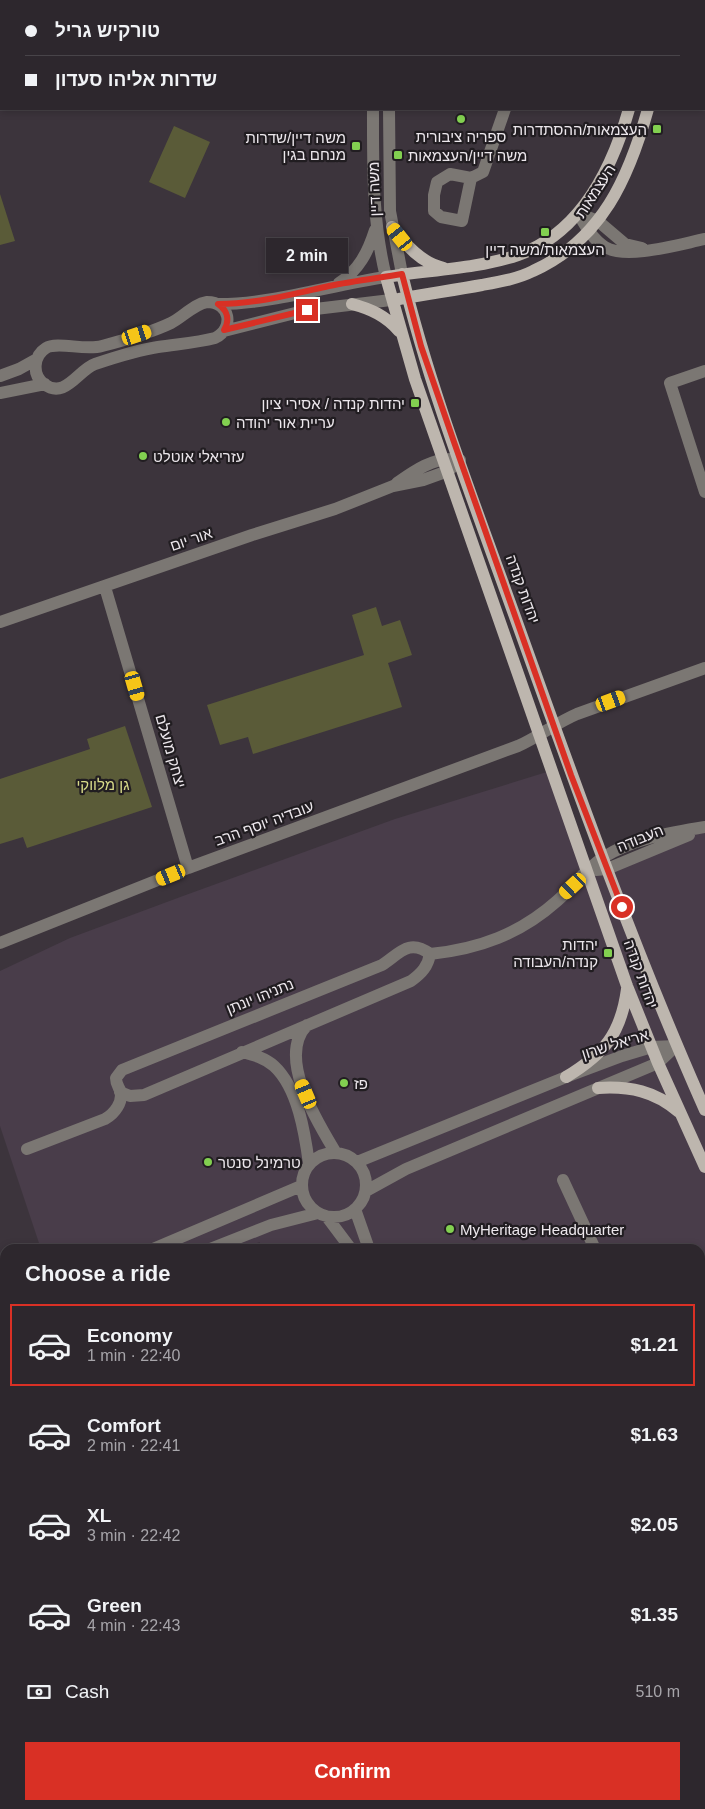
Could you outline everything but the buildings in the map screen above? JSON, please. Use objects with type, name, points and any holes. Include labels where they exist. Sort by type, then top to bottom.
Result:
[{"type":"main road","name":"העצמאות","points":[[386,277],[517,256],[536,248],[554,236],[578,213],[595,191],[609,166],[623,132],[629,110]]},
{"type":"main road","name":"העצמאות","points":[[391,300],[507,280],[533,272],[569,249],[598,221],[625,178],[648,110]]},
{"type":"main road","points":[[392,227],[418,256],[447,268]]},
{"type":"main road","name":"משה דיין","points":[[402,274],[407,297]]},
{"type":"main road","name":"יהדות קנדה","points":[[386,277],[401,333],[443,459],[627,986],[658,1063],[705,1167]]},
{"type":"main road","name":"יהדות קנדה","points":[[407,297],[423,354],[554,726],[647,975],[705,1110]]},
{"type":"main road","points":[[352,304],[369,309],[380,315],[393,324],[401,333]]},
{"type":"main road","points":[[566,1077],[597,1056],[613,1037],[625,1003],[627,986]]},
{"type":"main road","points":[[598,1088],[628,1088],[646,1092],[669,1103],[682,1115]]},
{"type":"street","name":"משה דיין","points":[[373,110],[376,228],[386,277]]},
{"type":"street","name":"משה דיין","points":[[390,110],[389,181],[392,227],[402,274]]},
{"type":"street","points":[[471,178],[483,172],[505,110]]},
{"type":"street","points":[[578,213],[598,221],[625,244],[636,248],[649,249]]},
{"type":"street","points":[[578,213],[588,231],[604,246],[615,251],[629,253],[705,239]]},
{"type":"street","points":[[336,285],[348,277],[360,264],[367,253],[376,228]]},
{"type":"street","points":[[0,376],[20,369],[37,359],[50,346],[101,347],[164,326],[204,302],[238,304],[386,277]]},
{"type":"street","points":[[224,330],[277,317],[352,304],[391,300]]},
{"type":"street","points":[[37,359],[36,373],[45,384],[54,388],[65,387],[90,365],[156,347],[215,338],[224,330],[228,322],[225,310],[218,304]]},
{"type":"street","points":[[705,370],[670,383],[705,492]]},
{"type":"street","points":[[0,393],[45,384]]},
{"type":"street","name":"אור יום","points":[[392,486],[418,469],[443,459],[460,460]]},
{"type":"street","name":"אור יום","points":[[0,622],[106,587],[243,538],[335,509],[392,486],[423,480],[448,471],[460,460]]},
{"type":"street","name":"יצחק מועלם","points":[[106,587],[188,868]]},
{"type":"street","name":"עובדיה יוסף הרב","points":[[0,943],[188,868],[499,753],[539,735],[577,714],[705,668]]},
{"type":"street","name":"העבודה","points":[[586,870],[705,828]]},
{"type":"street","name":"נתניהו יונתן","points":[[27,1149],[113,1114],[120,1101],[120,1092],[116,1082],[118,1074],[122,1070],[382,965],[410,947],[423,948],[430,954],[449,952],[478,946],[511,932],[536,918],[556,902],[586,870]]},
{"type":"street","points":[[120,1092],[130,1096],[144,1095],[411,981],[421,974],[430,954]]},
{"type":"street","points":[[307,1025],[300,1032],[297,1042],[297,1068],[318,1123],[336,1153]]},
{"type":"street","name":"אריאל שרון","points":[[357,1162],[566,1077],[652,1047],[676,1046]]},
{"type":"street","name":"אריאל שרון","points":[[366,1191],[406,1169],[658,1063],[676,1046]]},
{"type":"street","points":[[242,1052],[263,1058],[274,1066],[286,1081],[303,1123],[309,1164]]},
{"type":"street","points":[[223,1244],[271,1225],[323,1215],[342,1216],[355,1209],[362,1201],[366,1191],[366,1180],[363,1171],[351,1157],[336,1153],[321,1156],[309,1164],[303,1176],[301,1186],[303,1197],[309,1206],[323,1215],[346,1244]]},
{"type":"street","points":[[563,1180],[593,1244]]},
{"type":"street","points":[[165,1244],[301,1186]]},
{"type":"street","points":[[355,1209],[367,1244]]},
{"type":"shaded area","points":[[550,771],[589,875],[705,826],[705,1244],[259,1244],[260,1242],[254,1244],[39,1244],[0,1126],[0,971],[70,938],[395,819]]},
{"type":"green space","points":[[174,126],[210,142],[185,198],[149,182]]},
{"type":"green space","points":[[0,194],[15,241],[0,245]]},
{"type":"green space","points":[[376,607],[382,626],[400,620],[412,655],[388,663],[402,707],[253,754],[248,737],[220,745],[207,705],[364,655],[352,615]]},
{"type":"green space","name":"גן מלווקי","points":[[125,726],[152,807],[27,848],[23,837],[0,844],[0,779],[90,749],[87,739]]},
{"type":"place","name":"ספריה ציבורית","points":[[461,119]]},
{"type":"place","name":"העצמאות/ההסתדרות","points":[[657,129]]},
{"type":"place","name":"משה דיין/שדרות מנחם בגין","points":[[356,146]]},
{"type":"place","name":"משה דיין/העצמאות","points":[[398,155]]},
{"type":"place","name":"העצמאות/משה דיין","points":[[545,232]]},
{"type":"place","name":"יהדות קנדה / אסירי ציון","points":[[415,403]]},
{"type":"place","name":"עריית אור יהודה","points":[[226,422]]},
{"type":"place","name":"עזריאלי אוטלט","points":[[143,456]]},
{"type":"place","name":"יהדות קנדה/העבודה","points":[[608,953]]},
{"type":"place","name":"פז","points":[[344,1083]]},
{"type":"place","name":"טרמינל סנטר","points":[[208,1162]]},
{"type":"place","name":"MyHeritage Headquarter","points":[[450,1229]]},
{"type":"route","points":[[307,310],[224,330],[228,322],[227,316],[225,310],[218,304],[238,304],[257,301],[402,274],[429,372],[571,775],[622,907]]}]
